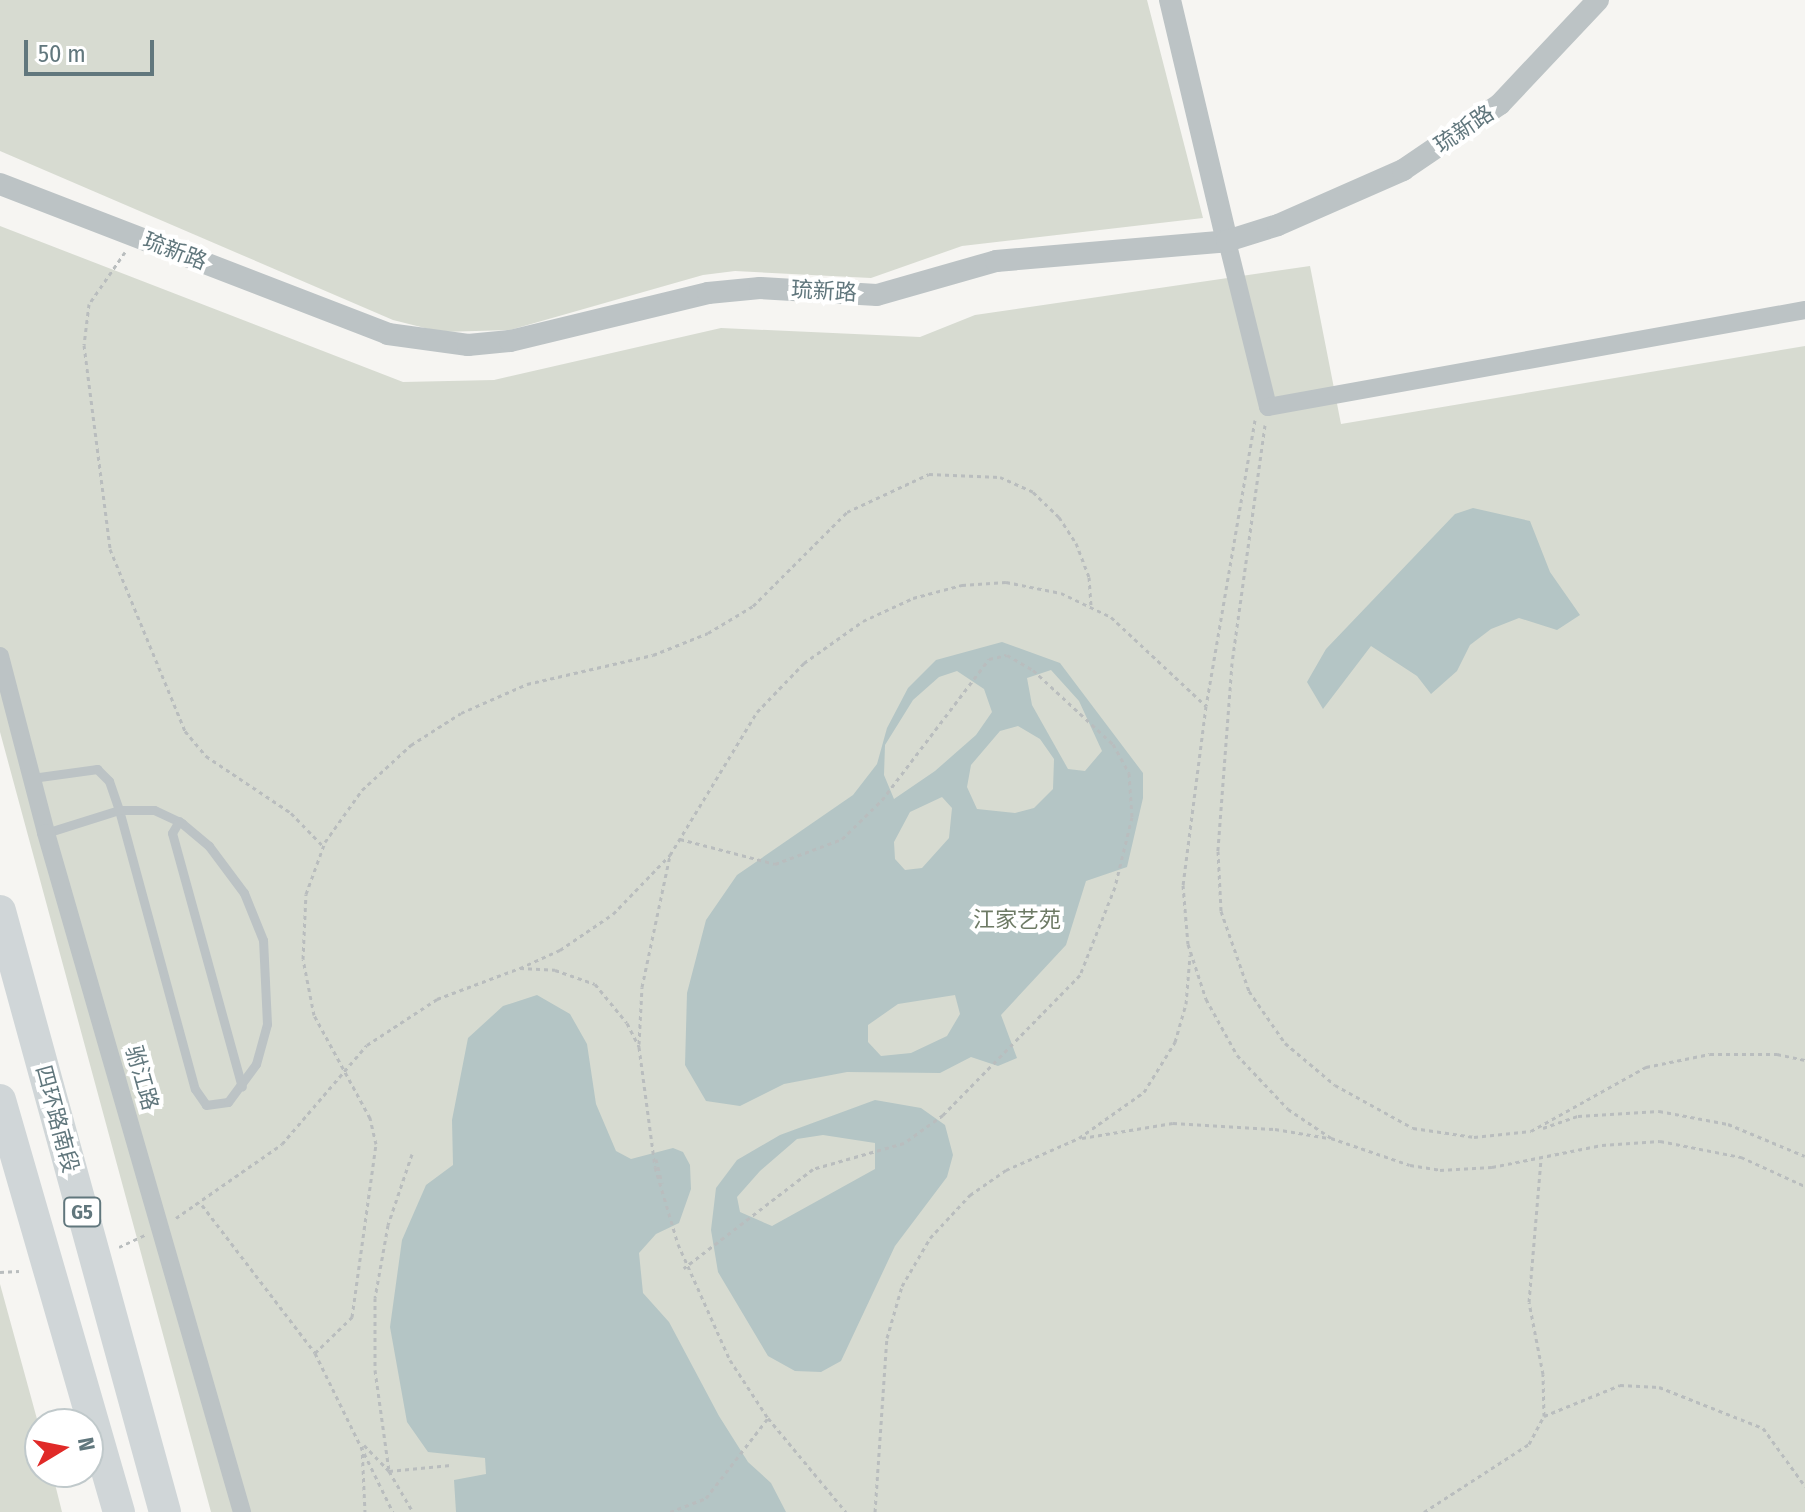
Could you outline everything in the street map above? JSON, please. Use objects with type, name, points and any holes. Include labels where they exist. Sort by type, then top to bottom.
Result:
[{"type":"highway","name":"四环路南段","points":[[0,911],[165,1512]]},
{"type":"highway","name":"G5","points":[[0,1100],[119,1512]]},
{"type":"street","points":[[1170,0],[1268,407],[1805,310]]},
{"type":"street","name":"琉新路","points":[[0,184],[388,334],[468,345],[510,341],[735,289],[877,295],[996,261],[1227,241],[1278,225],[1403,170],[1500,104],[1598,0]]},
{"type":"street","name":"驸江路","points":[[0,656],[46,833],[242,1512]]},
{"type":"lane","points":[[32,778],[97,769],[109,781],[119,810],[195,1089],[206,1105],[228,1102],[242,1087],[267,1024],[263,940],[249,904],[226,866],[179,821],[154,810],[119,810],[46,833]]},
{"type":"lane","points":[[179,821],[172,833],[242,1087]]},
{"type":"path","points":[[136,236],[89,304],[84,345],[110,549],[185,731],[206,756],[291,813],[323,846]]},
{"type":"path","points":[[875,1512],[887,1338],[902,1286],[930,1238],[970,1195],[1006,1170],[1079,1138],[1144,1092],[1175,1042],[1186,1004],[1190,951],[1183,885],[1206,706],[1257,407],[1268,407],[1232,663],[1218,851],[1221,911],[1249,991],[1285,1043],[1335,1085],[1413,1128],[1474,1137],[1531,1131],[1578,1116],[1659,1111],[1728,1124],[1805,1156]]},
{"type":"path","points":[[315,1353],[352,1317],[376,1144],[370,1118],[314,1015],[303,959],[306,894],[323,846],[362,790],[411,745],[461,713],[527,684],[653,655],[708,633],[753,606],[847,512],[929,474],[1000,477],[1033,492],[1059,517],[1076,543],[1089,577],[1091,608]]},
{"type":"path","points":[[119,1247],[201,1204],[282,1144],[367,1045],[437,999],[560,950],[613,914],[670,855],[757,712],[804,663],[863,621],[913,598],[962,585],[1006,582],[1061,593],[1111,617],[1206,706]]},
{"type":"path","points":[[680,839],[748,854],[775,864],[842,839],[882,800],[989,659],[1007,655],[1033,670],[1113,744],[1129,773],[1132,817],[1115,887],[1080,975],[943,1115],[904,1143],[813,1169],[684,1268]]},
{"type":"path","points":[[670,855],[642,987],[639,1047],[650,1136],[684,1268],[730,1360],[768,1418],[846,1512]]},
{"type":"path","points":[[1190,951],[1206,999],[1237,1055],[1288,1109],[1331,1138],[1374,1155],[1440,1170],[1541,1158],[1602,1145],[1660,1141],[1741,1157],[1805,1186]]},
{"type":"path","points":[[520,968],[555,970],[595,984],[627,1023],[639,1047]]},
{"type":"path","points":[[1531,1131],[1646,1067],[1710,1054],[1777,1054],[1805,1060]]},
{"type":"path","points":[[1079,1138],[1173,1123],[1275,1129],[1331,1138]]},
{"type":"path","points":[[389,1471],[375,1370],[375,1298],[388,1225],[412,1154]]},
{"type":"path","points":[[1424,1512],[1529,1444],[1544,1416],[1543,1374],[1529,1302],[1541,1158]]},
{"type":"path","points":[[201,1204],[315,1353],[393,1512]]},
{"type":"path","points":[[0,1272],[19,1271]]},
{"type":"path","points":[[1544,1416],[1620,1385],[1659,1387],[1763,1428],[1805,1486]]},
{"type":"path","points":[[670,1512],[706,1498],[768,1418]]},
{"type":"path","points":[[361,1442],[389,1471],[413,1512]]},
{"type":"path","points":[[361,1442],[365,1512]]},
{"type":"path","points":[[389,1471],[451,1465]]},
{"type":"green space","points":[[0,0],[1147,0],[1203,218],[962,246],[871,278],[735,271],[703,275],[510,330],[441,332],[393,320],[0,151]]},
{"type":"green space","name":"江家艺苑","points":[[0,226],[403,382],[494,380],[721,328],[920,337],[975,315],[1310,266],[1341,424],[1805,346],[1805,1512],[211,1512],[0,732]]},
{"type":"green space","points":[[0,1284],[34,1408],[24,1408],[24,1488],[56,1488],[62,1512],[0,1512]]},
{"type":"shaded area","points":[[1473,508],[1530,521],[1550,572],[1580,615],[1557,630],[1519,618],[1491,629],[1470,645],[1457,671],[1431,694],[1417,676],[1371,646],[1323,709],[1307,682],[1326,649],[1455,514]]},
{"type":"shaded area","points":[[1002,642],[1060,663],[1143,773],[1143,798],[1127,867],[1086,881],[1066,945],[1001,1015],[1017,1058],[998,1066],[971,1057],[940,1073],[847,1072],[784,1084],[740,1106],[706,1101],[685,1065],[687,993],[706,920],[737,875],[853,795],[877,764],[887,728],[908,688],[936,660]],"holes":[[[1051,670],[1079,701],[1102,751],[1085,771],[1068,769],[1032,705],[1027,678]],[[957,671],[984,689],[992,712],[976,735],[935,771],[894,799],[884,775],[885,745],[913,700],[939,677]],[[1018,726],[1040,739],[1054,759],[1053,789],[1034,808],[1015,813],[977,809],[967,787],[971,765],[1000,731]],[[942,797],[952,808],[949,838],[922,868],[905,870],[895,859],[894,842],[910,812]],[[955,995],[960,1014],[947,1036],[911,1053],[881,1056],[868,1042],[868,1025],[898,1004]]]},
{"type":"shaded area","points":[[537,995],[570,1014],[587,1044],[596,1104],[616,1151],[631,1159],[673,1148],[683,1152],[690,1165],[691,1189],[679,1223],[656,1234],[639,1253],[643,1293],[669,1322],[719,1416],[748,1462],[771,1483],[786,1512],[456,1512],[454,1480],[486,1474],[485,1458],[428,1452],[407,1422],[390,1327],[402,1240],[426,1185],[453,1165],[452,1120],[468,1038],[503,1006]]},
{"type":"shaded area","points":[[875,1100],[921,1108],[945,1125],[953,1155],[947,1177],[895,1246],[841,1361],[821,1372],[795,1371],[768,1356],[718,1272],[711,1230],[716,1188],[737,1160],[780,1135]],"holes":[[[823,1135],[875,1143],[875,1169],[772,1226],[740,1212],[737,1197],[760,1171],[797,1139]]]}]
